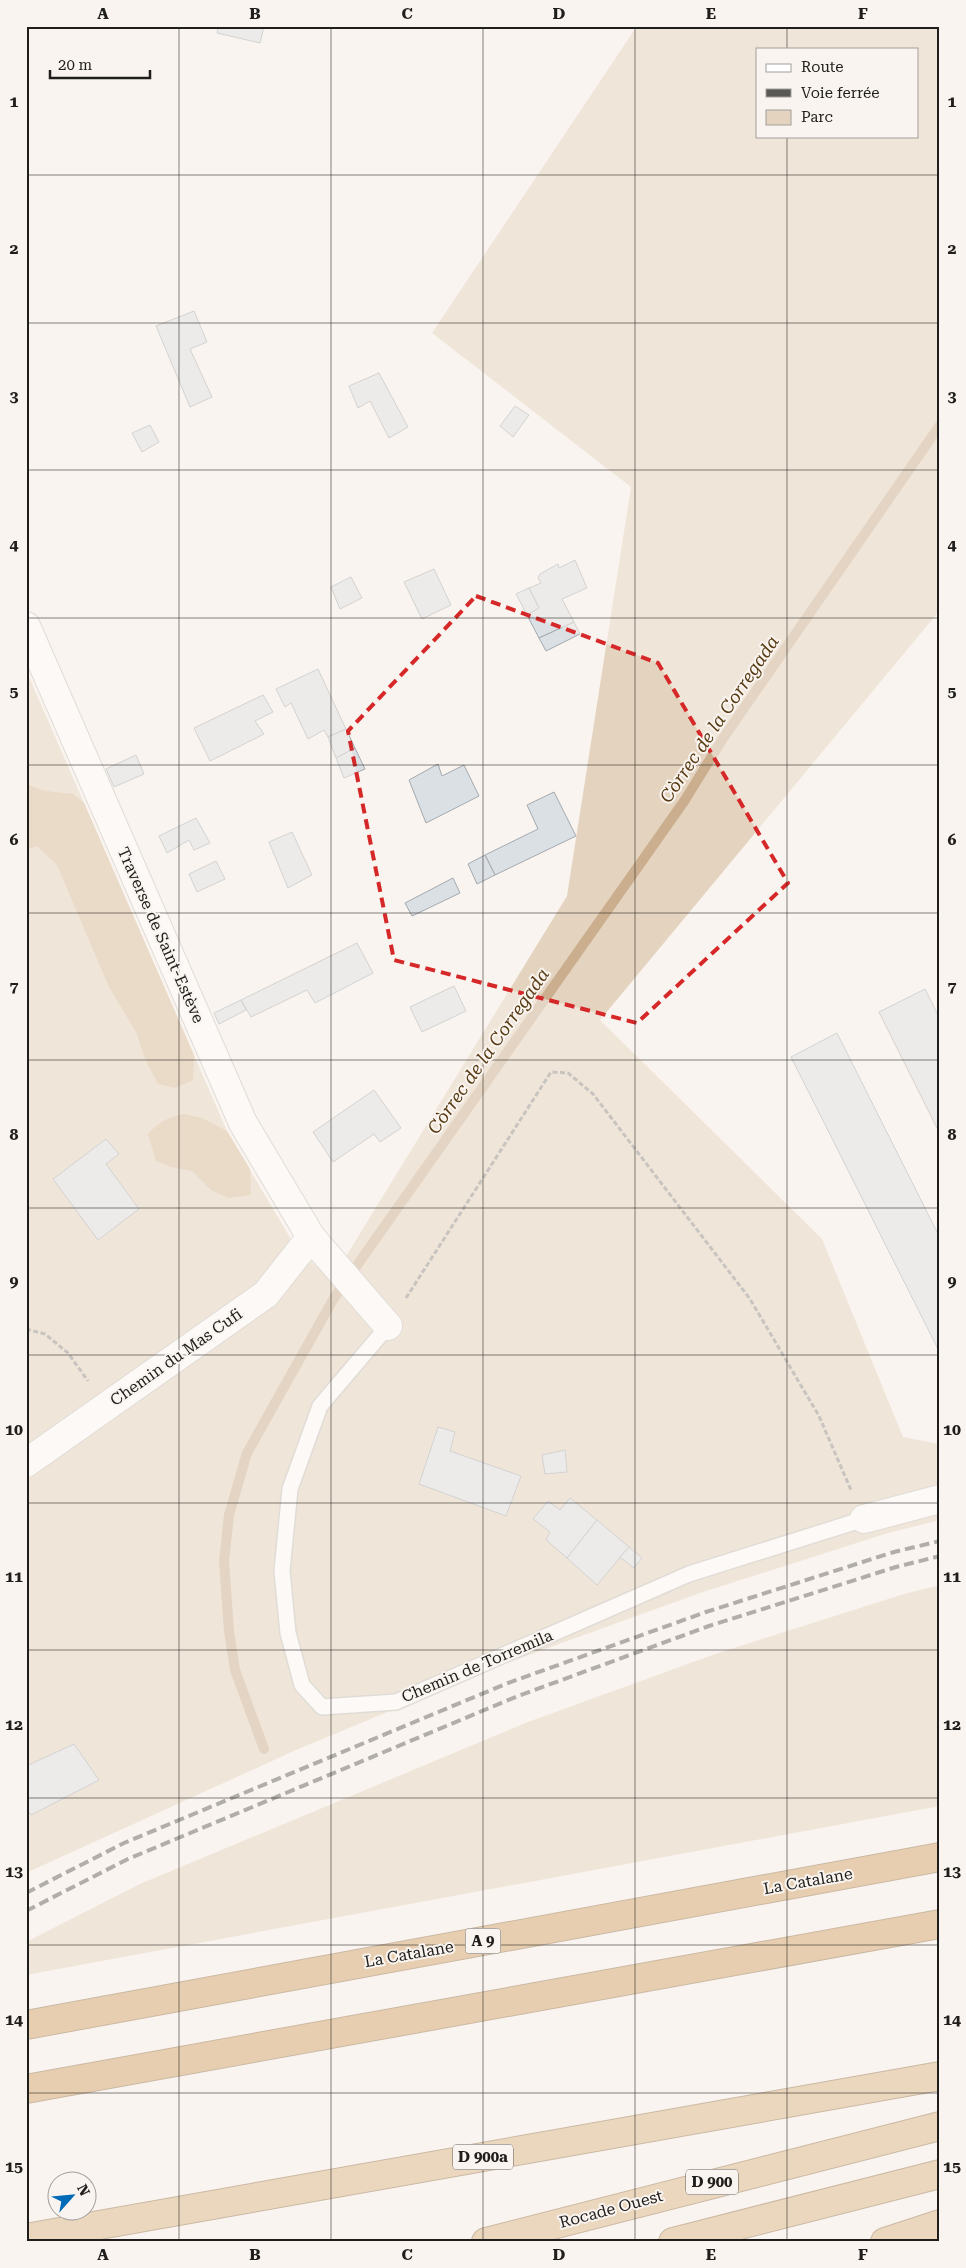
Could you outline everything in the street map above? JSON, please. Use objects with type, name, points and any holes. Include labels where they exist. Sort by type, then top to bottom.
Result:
[{"type":"highway","name":"La Catalane","points":[[26,2025],[940,1857]]},
{"type":"highway","points":[[26,2089],[940,1924]]},
{"type":"highway","name":"D 900a","points":[[26,2238],[940,2076]]},
{"type":"highway","name":"Rocade Ouest","points":[[486,2242],[940,2126]]},
{"type":"highway","points":[[673,2242],[940,2174]]},
{"type":"highway","points":[[885,2242],[940,2224]]},
{"type":"street","name":"Traverse de Saint-Estève","points":[[26,626],[243,1123],[311,1237]]},
{"type":"street","points":[[311,1237],[388,1326]]},
{"type":"street","name":"Chemin du Mas Cufi","points":[[26,1463],[266,1294],[311,1237]]},
{"type":"street","name":"Chemin de Torremila","points":[[864,1519],[940,1499]]},
{"type":"lane","name":"Chemin de Torremila","points":[[388,1326],[320,1406],[290,1489],[282,1571],[288,1633],[302,1685],[322,1707],[396,1702],[689,1574],[864,1519]]},
{"type":"path","points":[[388,1326],[551,1072],[568,1073],[593,1094],[750,1299],[819,1416],[864,1519]]},
{"type":"path","points":[[26,1329],[45,1334],[68,1353],[107,1406]]},
{"type":"highlighted area","points":[[476,596],[658,663],[788,883],[637,1023],[394,960],[348,731]]},
{"type":"green space","points":[[637,26],[940,26],[940,610],[600,1020],[822,1239],[903,1437],[940,1444],[940,1520],[888,1533],[700,1593],[501,1665],[296,1750],[26,1873],[26,670],[227,1131],[295,1246],[335,1284],[345,1258],[567,896],[631,487],[432,333]]},
{"type":"green space","points":[[940,1585],[940,1806],[26,1975],[26,1942],[140,1884],[528,1722],[718,1653],[904,1594]]},
{"type":"shaded area","points":[[26,784],[45,791],[73,794],[84,803],[194,1055],[193,1080],[176,1088],[158,1084],[145,1059],[137,1034],[109,987],[57,865],[37,846],[26,850]]},
{"type":"shaded area","points":[[184,1114],[202,1118],[227,1131],[250,1169],[251,1195],[228,1198],[211,1190],[192,1171],[171,1167],[156,1161],[148,1134],[164,1121]]},
{"type":"building","points":[[218,26],[264,26],[260,43],[217,33]]},
{"type":"building","points":[[194,311],[207,342],[190,349],[212,397],[190,407],[156,326]]},
{"type":"building","points":[[379,373],[408,427],[389,438],[370,401],[358,408],[349,386]]},
{"type":"building","points":[[515,406],[529,415],[513,437],[500,426]]},
{"type":"building","points":[[150,425],[159,442],[142,452],[132,433]]},
{"type":"building","points":[[575,560],[587,588],[562,599],[574,622],[539,638],[527,615],[539,608],[529,588],[541,583],[538,578],[540,574],[558,564],[559,568]]},
{"type":"building","points":[[434,569],[451,605],[422,619],[404,582]]},
{"type":"building","points":[[351,577],[362,598],[340,609],[331,587]]},
{"type":"building","points":[[529,588],[539,608],[527,615],[516,594]]},
{"type":"building","points":[[574,622],[580,634],[546,651],[539,638]]},
{"type":"building","points":[[318,669],[346,729],[328,737],[324,730],[308,739],[291,703],[285,707],[276,689]]},
{"type":"building","points":[[263,695],[273,712],[255,721],[264,734],[210,761],[194,728]]},
{"type":"building","points":[[346,729],[355,748],[336,758],[328,737]]},
{"type":"building","points":[[355,748],[365,769],[344,778],[336,758]]},
{"type":"building","points":[[136,755],[144,774],[114,787],[106,769]]},
{"type":"building","points":[[438,764],[442,776],[464,765],[479,796],[426,823],[409,780]]},
{"type":"building","points":[[554,792],[576,836],[495,875],[485,855],[538,829],[527,805]]},
{"type":"building","points":[[196,818],[210,843],[194,850],[189,840],[167,853],[159,836]]},
{"type":"building","points":[[292,832],[312,875],[288,888],[269,842]]},
{"type":"building","points":[[485,855],[495,875],[477,884],[468,864]]},
{"type":"building","points":[[216,861],[225,879],[197,892],[189,874]]},
{"type":"building","points":[[453,878],[460,893],[412,916],[405,903]]},
{"type":"building","points":[[357,943],[373,973],[315,1003],[307,990],[251,1017],[241,1000]]},
{"type":"building","points":[[454,986],[466,1011],[422,1032],[410,1007]]},
{"type":"building","points":[[925,989],[940,1019],[940,1134],[879,1012]]},
{"type":"building","points":[[241,1000],[246,1010],[219,1024],[214,1013]]},
{"type":"building","points":[[837,1033],[940,1238],[940,1353],[791,1057]]},
{"type":"building","points":[[374,1090],[401,1128],[380,1142],[374,1134],[333,1162],[313,1132]]},
{"type":"building","points":[[106,1139],[119,1154],[106,1164],[139,1209],[98,1240],[53,1179]]},
{"type":"building","points":[[438,1427],[455,1432],[450,1451],[521,1476],[506,1516],[419,1484]]},
{"type":"building","points":[[565,1450],[567,1472],[545,1474],[542,1455]]},
{"type":"building","points":[[570,1498],[597,1520],[567,1558],[546,1540],[550,1532],[533,1519],[548,1501],[560,1510]]},
{"type":"building","points":[[597,1520],[629,1547],[597,1585],[567,1558]]},
{"type":"building","points":[[629,1547],[642,1558],[634,1568],[620,1557]]},
{"type":"building","points":[[74,1744],[99,1780],[31,1815],[26,1808],[26,1766]]},
{"type":"waterway","name":"Còrrec de la Corregada","points":[[264,1749],[235,1670],[229,1631],[224,1561],[229,1515],[247,1453],[334,1298],[685,800],[722,740],[940,425]]},
{"type":"railway","points":[[26,1893],[124,1843],[508,1683],[706,1612],[894,1552],[940,1541]]},
{"type":"railway","points":[[26,1911],[128,1859],[518,1696],[709,1626],[896,1567],[940,1556]]}]
